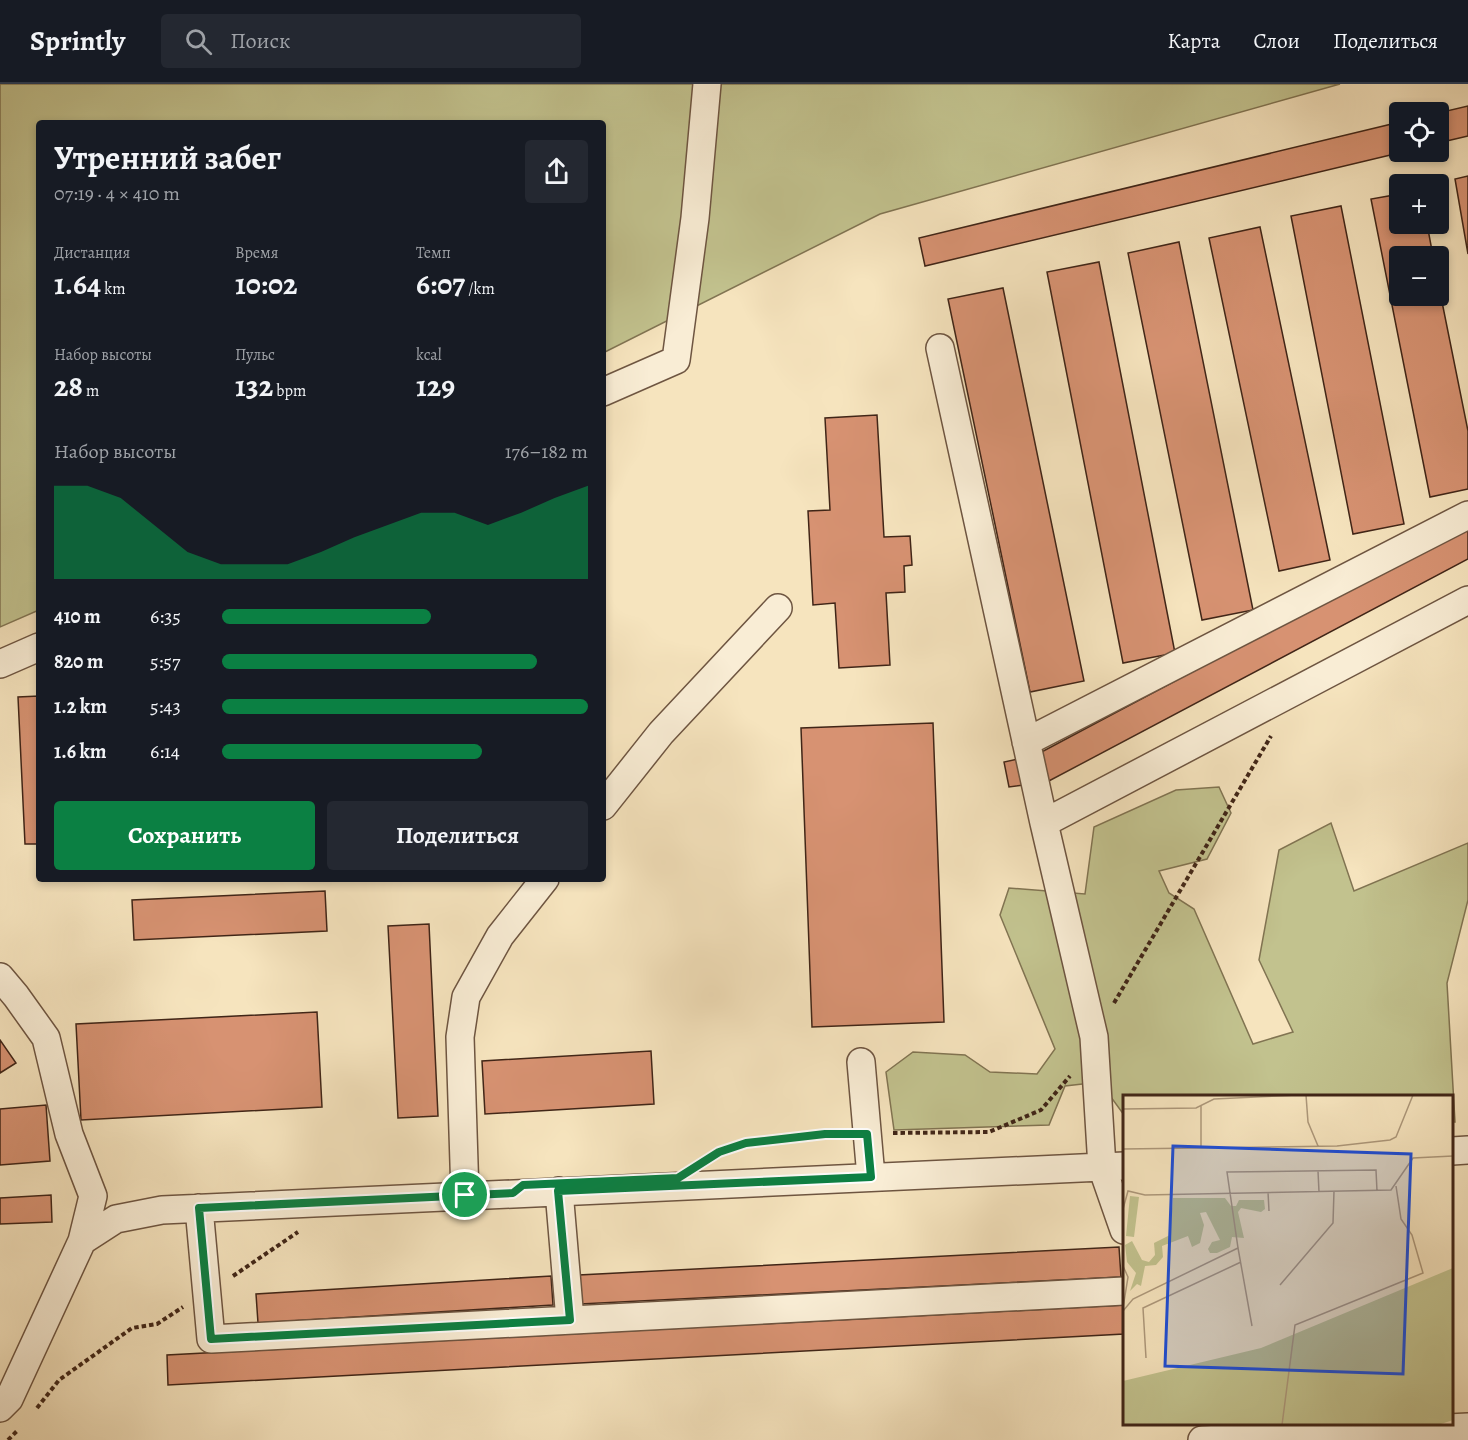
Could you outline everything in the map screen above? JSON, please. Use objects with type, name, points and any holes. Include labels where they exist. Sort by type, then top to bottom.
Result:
[{"type":"lane","points":[[606,391],[676,360],[695,219],[707,84]]},
{"type":"lane","points":[[940,348],[1044,823],[1094,1037],[1123,1219]]},
{"type":"lane","points":[[1026,742],[1468,515]]},
{"type":"lane","points":[[1044,823],[1468,600]]},
{"type":"lane","points":[[606,802],[661,732],[778,608]]},
{"type":"lane","points":[[0,664],[36,648]]},
{"type":"lane","points":[[465,1195],[460,1037],[466,997],[500,936],[543,882]]},
{"type":"lane","points":[[0,977],[46,1038],[69,1134],[93,1196],[82,1241],[9,1399],[0,1408]]},
{"type":"lane","points":[[861,1062],[871,1177]]},
{"type":"lane","points":[[1453,1151],[1468,1150]]},
{"type":"lane","points":[[82,1241],[116,1219],[162,1210],[1113,1166]]},
{"type":"lane","points":[[558,1191],[570,1320]]},
{"type":"lane","points":[[199,1208],[211,1339],[1123,1291]]},
{"type":"lane","points":[[1202,1440],[1297,1438],[1468,1427]]},
{"type":"path","points":[[1094,1037],[1273,732]]},
{"type":"path","points":[[703,1162],[719,1152],[746,1143],[825,1134],[989,1132],[1041,1110],[1072,1073]]},
{"type":"path","points":[[30,1416],[59,1380],[132,1328],[157,1324],[206,1291],[239,1273],[300,1230]]},
{"type":"path","points":[[8,1440],[22,1425]]},
{"type":"green space","points":[[0,84],[1340,84],[880,214],[606,351],[606,120],[36,120],[36,611],[0,627]]},
{"type":"green space","points":[[1219,787],[1231,813],[1207,859],[1159,871],[1169,893],[1194,909],[1253,1044],[1293,1032],[1259,960],[1279,850],[1331,823],[1354,891],[1468,843],[1468,900],[1447,983],[1455,1122],[1453,1122],[1453,1095],[1123,1095],[1123,1114],[1100,1082],[1065,1086],[1049,1125],[894,1130],[886,1072],[913,1052],[965,1055],[990,1072],[1037,1074],[1055,1049],[1000,915],[1009,888],[1085,894],[1094,827],[1176,790]]},
{"type":"building","points":[[1468,106],[1468,136],[1449,140],[1449,110]]},
{"type":"building","points":[[1389,125],[1389,155],[925,266],[919,238]]},
{"type":"building","points":[[1468,176],[1468,254],[1455,179]]},
{"type":"building","points":[[1389,196],[1389,234],[1429,234],[1431,246],[1389,246],[1389,290],[1371,199]]},
{"type":"building","points":[[1341,206],[1404,524],[1353,534],[1291,216]]},
{"type":"building","points":[[1260,227],[1330,560],[1279,571],[1209,238]]},
{"type":"building","points":[[1179,242],[1253,610],[1202,620],[1128,253]]},
{"type":"building","points":[[1099,262],[1175,653],[1123,663],[1047,272]]},
{"type":"building","points":[[1003,288],[1084,681],[1030,692],[948,299]]},
{"type":"building","points":[[1392,306],[1443,306],[1468,431],[1468,489],[1430,497]]},
{"type":"building","points":[[877,415],[884,537],[910,536],[912,565],[904,566],[905,592],[886,593],[890,665],[839,668],[835,603],[813,605],[808,511],[830,510],[825,418]]},
{"type":"building","points":[[1468,525],[1468,559],[1047,782],[1009,787],[1004,762],[1036,755]]},
{"type":"building","points":[[36,696],[36,844],[25,844],[18,697]]},
{"type":"building","points":[[933,723],[944,1022],[812,1027],[801,728]]},
{"type":"building","points":[[325,891],[327,931],[134,940],[132,900]]},
{"type":"building","points":[[429,924],[438,1116],[398,1118],[388,926]]},
{"type":"building","points":[[317,1012],[322,1107],[81,1120],[76,1024]]},
{"type":"building","points":[[0,1040],[16,1063],[0,1073]]},
{"type":"building","points":[[651,1051],[654,1104],[485,1114],[482,1061]]},
{"type":"building","points":[[46,1105],[50,1161],[0,1165],[0,1109]]},
{"type":"building","points":[[51,1195],[52,1222],[0,1224],[0,1198]]},
{"type":"building","points":[[1119,1247],[1121,1277],[580,1304],[579,1275]]},
{"type":"building","points":[[551,1276],[553,1305],[258,1323],[256,1294]]},
{"type":"building","points":[[1123,1305],[1123,1334],[168,1385],[167,1355]]},
{"type":"route","points":[[825,1134],[867,1134],[871,1177],[558,1191],[570,1320],[211,1339],[199,1208],[465,1195],[513,1193],[523,1185],[678,1178],[719,1152],[746,1143],[825,1134]]}]
